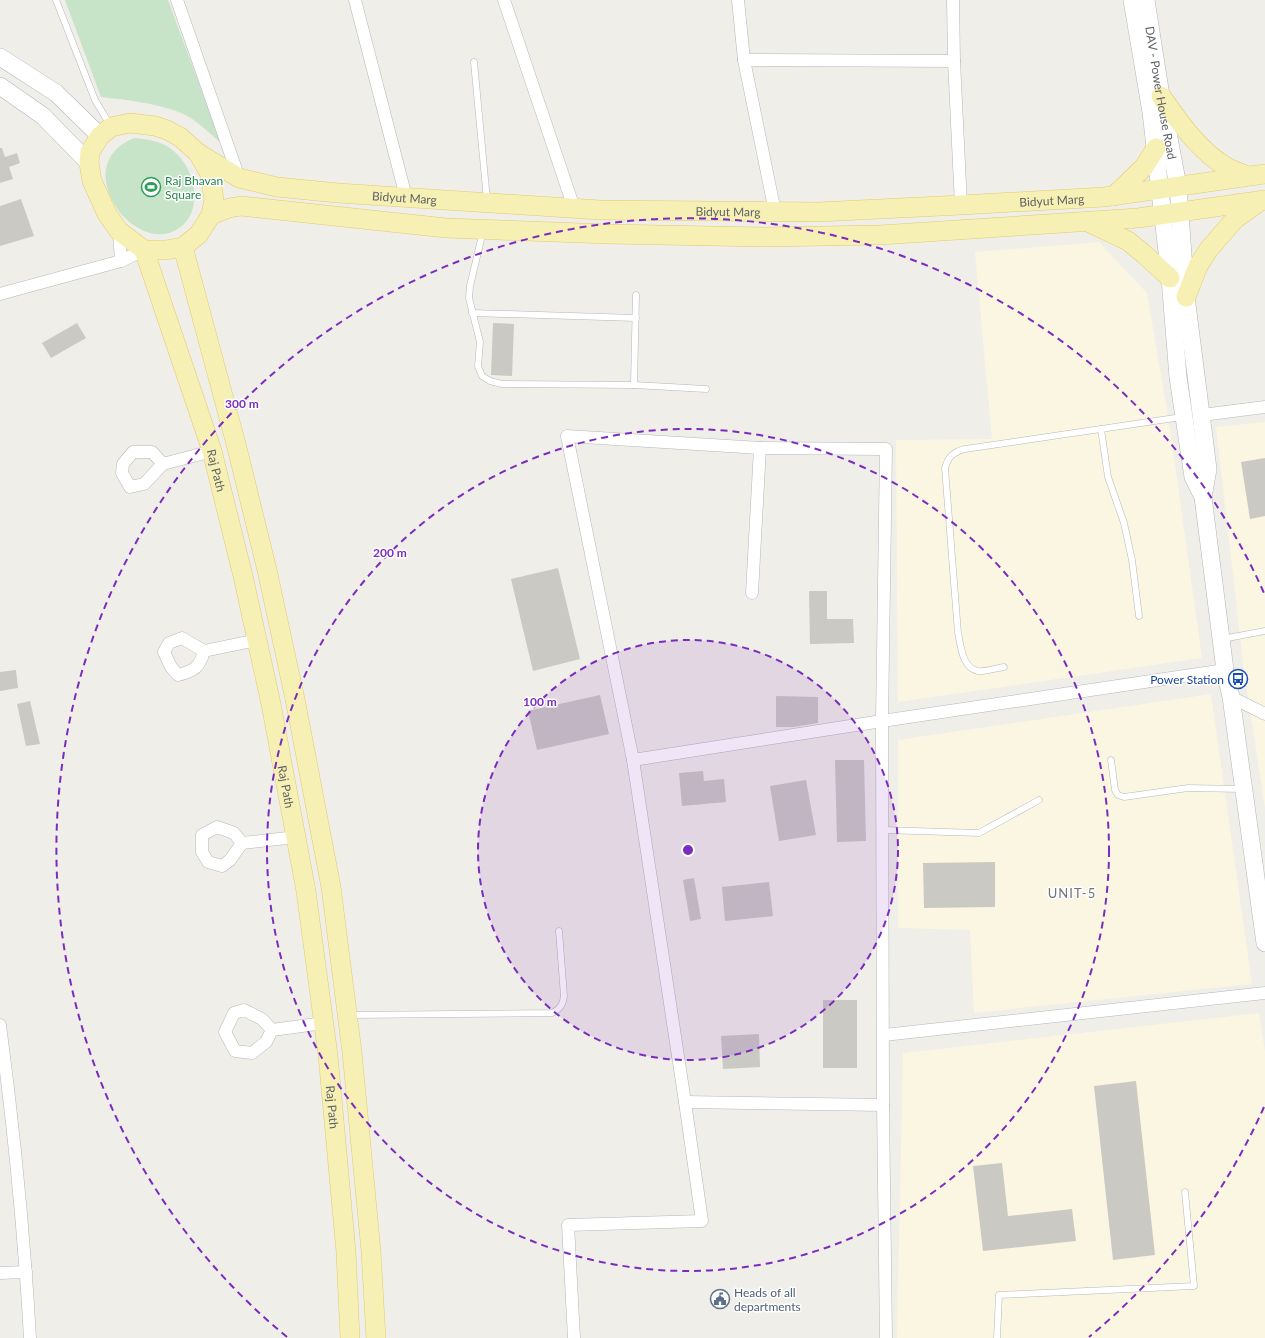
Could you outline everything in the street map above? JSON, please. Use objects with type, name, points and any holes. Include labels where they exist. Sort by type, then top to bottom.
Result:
[{"type":"main road","points":[[1161,96],[1184,128],[1209,154],[1228,167],[1257,175]]},
{"type":"main road","points":[[130,123],[140,123],[167,130],[180,137],[198,153],[210,174],[214,200],[211,215],[199,234],[183,247],[166,250],[144,250],[119,232],[107,214],[92,181],[89,163],[90,152],[105,131],[130,123]]},
{"type":"main road","points":[[1114,196],[1144,167],[1156,148]]},
{"type":"main road","name":"Bidyut Marg","points":[[198,153],[239,178],[277,187],[600,210],[818,212],[961,205],[1114,196],[1257,175]]},
{"type":"main road","points":[[1186,297],[1198,266],[1213,244],[1235,219],[1264,200]]},
{"type":"main road","name":"Bidyut Marg","points":[[211,215],[229,208],[241,206],[446,228],[608,234],[766,237],[880,235],[1088,222],[1138,218],[1264,200]]},
{"type":"main road","points":[[1088,222],[1128,241],[1170,278]]},
{"type":"main road","name":"Raj Path","points":[[183,247],[236,444],[267,570],[295,699],[330,887],[352,1052],[371,1251],[376,1338]]},
{"type":"main road","name":"Raj Path","points":[[144,250],[212,451],[243,576],[271,704],[306,891],[328,1055],[346,1252],[350,1338]]},
{"type":"street","points":[[177,0],[239,178]]},
{"type":"street","points":[[355,0],[406,197]]},
{"type":"street","points":[[504,0],[574,208]]},
{"type":"street","points":[[738,0],[744,60],[775,212]]},
{"type":"street","points":[[953,0],[954,61],[961,205]]},
{"type":"street","name":"DAV - Power House Road","points":[[1132,0],[1156,148],[1169,187]]},
{"type":"street","name":"DAV - Power House Road","points":[[1146,0],[1161,96],[1169,187]]},
{"type":"street","points":[[0,57],[56,93],[105,131]]},
{"type":"street","points":[[744,60],[954,61]]},
{"type":"street","points":[[0,86],[42,116],[89,163]]},
{"type":"street","points":[[1169,187],[1186,297],[1208,469],[1202,497]]},
{"type":"street","points":[[1172,213],[1170,278],[1178,377],[1193,477],[1202,497],[1225,670],[1231,697],[1265,943]]},
{"type":"street","points":[[119,232],[121,261]]},
{"type":"street","points":[[0,294],[121,261],[144,250]]},
{"type":"street","points":[[1184,416],[1194,421],[1202,415],[1265,406]]},
{"type":"street","points":[[574,1338],[568,1225],[702,1221],[633,760],[567,436],[760,448],[886,449],[882,721],[883,1105],[886,1338]]},
{"type":"street","points":[[752,593],[760,448]]},
{"type":"street","points":[[163,464],[212,451]]},
{"type":"street","points":[[204,651],[257,640]]},
{"type":"street","points":[[633,760],[1225,670]]},
{"type":"street","points":[[1231,697],[1265,714]]},
{"type":"street","points":[[242,843],[296,838]]},
{"type":"street","points":[[884,1035],[1265,993]]},
{"type":"street","points":[[272,1030],[324,1023]]},
{"type":"street","points":[[0,1025],[9,1092],[26,1272],[30,1338]]},
{"type":"street","points":[[685,1102],[883,1105]]},
{"type":"street","points":[[0,1274],[26,1272]]},
{"type":"lane","points":[[56,0],[95,100],[105,131]]},
{"type":"lane","points":[[474,62],[488,202]]},
{"type":"lane","points":[[484,229],[470,286],[469,298],[480,342],[478,366],[482,376],[490,381],[502,384],[634,385],[706,389]]},
{"type":"lane","points":[[634,385],[636,295]]},
{"type":"lane","points":[[472,313],[636,318]]},
{"type":"lane","points":[[1004,667],[979,671],[968,665],[962,654],[958,633],[945,468],[947,460],[951,455],[965,449],[1184,416]]},
{"type":"lane","points":[[1101,428],[1108,477],[1124,523],[1132,560],[1139,616]]},
{"type":"lane","points":[[1222,639],[1265,631]]},
{"type":"lane","points":[[1112,760],[1115,790],[1118,795],[1124,798],[1188,788],[1243,789]]},
{"type":"lane","points":[[883,830],[979,833],[1039,800]]},
{"type":"lane","points":[[348,1015],[552,1013],[559,1009],[563,1003],[564,996],[559,931]]},
{"type":"lane","points":[[997,1338],[999,1295],[1194,1286],[1185,1192]]},
{"type":"shaded area","points":[[1099,242],[1147,293],[1170,428],[1202,658],[898,702],[896,440],[992,439],[975,252]]},
{"type":"shaded area","points":[[1265,422],[1265,808],[1244,671],[1216,427]]},
{"type":"shaded area","points":[[1211,694],[1252,984],[974,1013],[970,930],[898,928],[898,740]]},
{"type":"shaded area","points":[[1259,1013],[1265,1051],[1265,1338],[897,1338],[903,1053]]},
{"type":"green space","points":[[65,0],[168,0],[221,143],[197,122],[181,113],[152,104],[101,97]]},
{"type":"green space","name":"Raj Bhavan Square","points":[[134,138],[153,141],[167,146],[178,155],[188,169],[193,185],[194,203],[189,218],[179,228],[162,234],[144,231],[128,221],[115,205],[107,187],[106,168],[115,151]]},
{"type":"building","points":[[0,148],[2,148],[5,157],[17,153],[20,163],[9,167],[13,179],[0,183]]},
{"type":"building","points":[[21,199],[34,236],[0,246],[0,206]]},
{"type":"building","points":[[77,323],[86,338],[51,358],[42,343]]},
{"type":"building","points":[[493,323],[514,324],[512,376],[491,375]]},
{"type":"building","points":[[1265,458],[1265,516],[1250,519],[1241,462]]},
{"type":"building","points":[[558,568],[580,659],[533,671],[511,579]]},
{"type":"building","points":[[809,591],[827,591],[827,619],[853,619],[854,643],[810,644]]},
{"type":"building","points":[[16,670],[18,688],[0,691],[0,672]]},
{"type":"building","points":[[600,695],[609,734],[537,750],[528,711]]},
{"type":"building","points":[[776,696],[818,697],[818,723],[793,727],[776,727]]},
{"type":"building","points":[[30,701],[40,744],[26,746],[17,704]]},
{"type":"building","points":[[835,760],[864,760],[866,841],[837,842]]},
{"type":"building","points":[[703,771],[704,781],[724,779],[726,802],[682,806],[679,773]]},
{"type":"building","points":[[806,780],[816,835],[779,841],[770,786]]},
{"type":"building","points":[[995,862],[995,907],[924,908],[923,863]]},
{"type":"building","points":[[694,878],[701,919],[690,921],[683,880]]},
{"type":"building","points":[[769,882],[773,916],[725,921],[722,887]]},
{"type":"building","points":[[823,1000],[857,1000],[857,1068],[823,1068]]},
{"type":"building","points":[[759,1034],[760,1067],[723,1069],[721,1036]]},
{"type":"building","points":[[1136,1081],[1155,1255],[1113,1260],[1094,1086]]},
{"type":"building","points":[[1002,1163],[1008,1216],[1072,1209],[1076,1241],[983,1251],[973,1166]]},
{"type":"place","name":"Raj Bhavan Square","points":[[151,187]]},
{"type":"place","name":"Power Station","points":[[1238,679]]},
{"type":"place","name":"Heads of all departments","points":[[720,1299]]},
{"type":"district","name":"UNIT-5","points":[[1072,893]]}]
